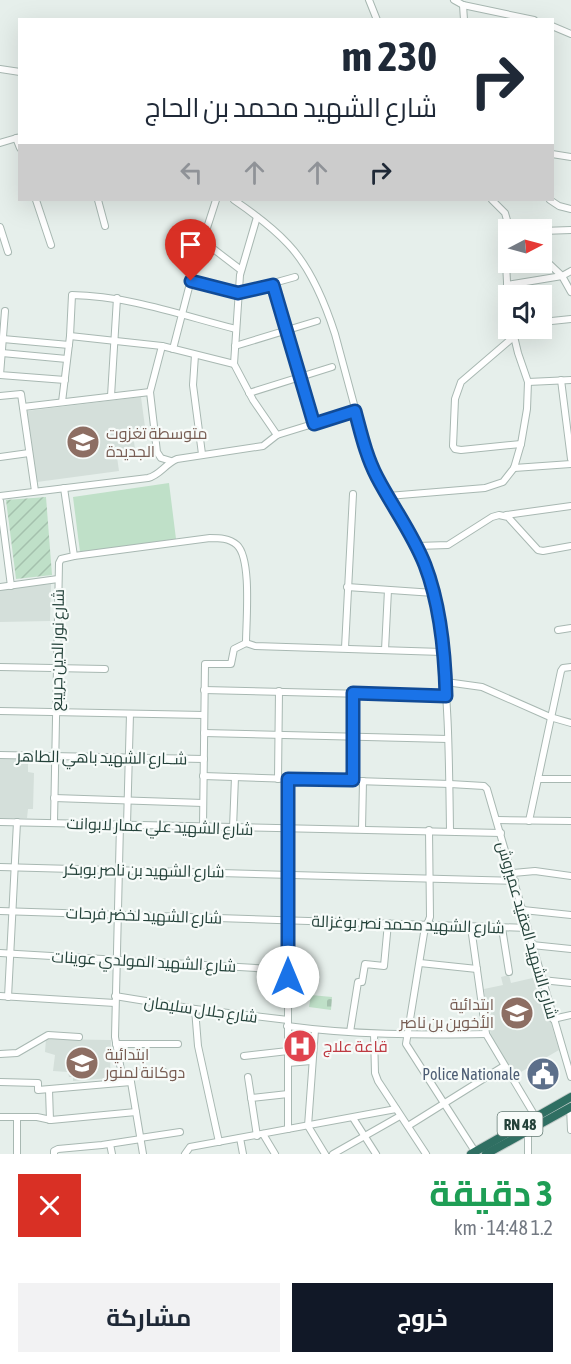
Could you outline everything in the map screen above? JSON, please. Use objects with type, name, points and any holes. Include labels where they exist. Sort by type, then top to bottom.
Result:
[{"type":"highway","name":"RN 48","points":[[474,1153],[571,1097]]},
{"type":"highway","name":"RN 48","points":[[486,1154],[571,1107]]},
{"type":"street","points":[[369,0],[376,18]]},
{"type":"street","points":[[454,0],[463,5],[525,18]]},
{"type":"street","points":[[463,5],[464,18]]},
{"type":"street","points":[[554,27],[571,34]]},
{"type":"street","points":[[0,69],[18,72]]},
{"type":"street","points":[[0,143],[18,138]]},
{"type":"street","points":[[554,154],[571,157]]},
{"type":"street","points":[[36,201],[51,246]]},
{"type":"street","points":[[98,201],[105,226]]},
{"type":"street","points":[[173,349],[202,241],[216,201]]},
{"type":"street","points":[[235,201],[258,217],[289,245],[308,270],[329,315],[369,460],[425,564],[434,593],[446,682],[450,830]]},
{"type":"street","points":[[493,201],[505,213],[507,219]]},
{"type":"street","points":[[552,201],[571,209]]},
{"type":"street","points":[[258,217],[241,270],[234,364],[249,393],[277,435]]},
{"type":"street","points":[[0,227],[8,252]]},
{"type":"street","points":[[552,231],[571,230]]},
{"type":"street","points":[[202,241],[241,270]]},
{"type":"street","points":[[552,267],[571,292]]},
{"type":"street","points":[[507,273],[507,285],[561,276],[571,271]]},
{"type":"street","points":[[191,281],[238,293],[295,277]]},
{"type":"street","points":[[273,285],[314,424]]},
{"type":"street","points":[[62,402],[70,336],[72,295],[136,301],[236,329]]},
{"type":"street","points":[[111,396],[117,298]]},
{"type":"street","points":[[6,311],[0,375],[64,380]]},
{"type":"street","points":[[552,321],[571,319]]},
{"type":"street","points":[[235,346],[317,321]]},
{"type":"street","points":[[70,336],[162,346],[234,364]]},
{"type":"street","points":[[3,339],[69,345]]},
{"type":"street","points":[[506,339],[461,382],[455,399],[453,446],[461,450],[521,444]]},
{"type":"street","points":[[388,496],[494,486],[503,482],[514,468],[527,409],[528,382],[515,339]]},
{"type":"street","points":[[162,346],[150,392],[157,452],[161,458],[171,461]]},
{"type":"street","points":[[2,353],[67,359]]},
{"type":"street","points":[[195,355],[193,385],[202,454]]},
{"type":"street","points":[[249,393],[332,367]]},
{"type":"street","points":[[561,380],[571,459]]},
{"type":"street","points":[[528,382],[571,380]]},
{"type":"street","points":[[23,407],[150,392]]},
{"type":"street","points":[[0,396],[21,394],[35,491]]},
{"type":"street","points":[[0,496],[148,478],[155,476],[171,461],[184,456],[263,446],[277,435],[355,411]]},
{"type":"street","points":[[0,457],[29,453]]},
{"type":"street","points":[[514,468],[571,464]]},
{"type":"street","points":[[64,488],[74,556],[210,538],[230,541],[241,551],[246,567],[246,643]]},
{"type":"street","points":[[345,648],[353,495]]},
{"type":"street","points":[[0,501],[3,540],[11,586]]},
{"type":"street","points":[[417,546],[447,545],[492,517],[571,506]]},
{"type":"street","points":[[504,515],[538,550],[571,546]]},
{"type":"street","name":"شارع نور الدين جريبع","points":[[54,823],[58,579],[61,560],[74,556]]},
{"type":"street","points":[[0,587],[58,579]]},
{"type":"street","points":[[347,587],[434,593]]},
{"type":"street","points":[[385,650],[388,590]]},
{"type":"street","points":[[558,630],[571,628]]},
{"type":"street","points":[[203,827],[205,664],[231,664],[234,649],[246,643],[255,646],[442,652]]},
{"type":"street","points":[[0,667],[105,669]]},
{"type":"street","points":[[529,821],[561,671],[563,668],[571,667]]},
{"type":"street","points":[[446,682],[482,687],[550,717],[571,723]]},
{"type":"street","points":[[204,690],[446,696]]},
{"type":"street","points":[[278,779],[279,691]]},
{"type":"street","points":[[353,693],[353,780]]},
{"type":"street","points":[[0,711],[204,715]]},
{"type":"street","points":[[130,714],[128,800],[119,870],[117,914],[116,1044],[123,1073],[130,1082],[143,1154]]},
{"type":"street","points":[[204,733],[448,739]]},
{"type":"street","name":"شــارع الشهيد باهي الطاهر","points":[[0,755],[204,759]]},
{"type":"street","points":[[204,776],[450,784]]},
{"type":"street","points":[[233,828],[236,777]]},
{"type":"street","points":[[288,779],[288,1129]]},
{"type":"street","points":[[538,779],[571,779]]},
{"type":"street","points":[[362,829],[363,780]]},
{"type":"street","name":"شارع الشهيد العقيد عميروش","points":[[450,784],[484,786],[490,793],[571,1076]]},
{"type":"street","points":[[54,798],[203,803]]},
{"type":"street","points":[[497,820],[571,819]]},
{"type":"street","name":"شارع الشهيد علي عمار لابوانت","points":[[0,822],[288,829],[450,830],[501,833]]},
{"type":"street","points":[[8,997],[17,822]]},
{"type":"street","points":[[429,830],[430,917],[424,933],[406,1044],[474,1153]]},
{"type":"street","name":"شارع الشهيد بن ناصر بوبكر","points":[[0,867],[515,881]]},
{"type":"street","points":[[513,873],[525,870],[571,876]]},
{"type":"street","points":[[523,910],[571,915]]},
{"type":"street","name":"شارع الشهيد لخضر فرحات","points":[[0,911],[288,920]]},
{"type":"street","name":"شارع الشهيد محمد نصر بوغزالة","points":[[288,920],[528,928]]},
{"type":"street","points":[[350,1032],[358,982],[362,982],[365,964],[384,966],[388,923]]},
{"type":"street","points":[[471,927],[486,1034],[535,1116]]},
{"type":"street","points":[[502,928],[509,972]]},
{"type":"street","points":[[532,945],[571,949]]},
{"type":"street","name":"شارع الشهيد المولدي عوينات","points":[[0,953],[288,970]]},
{"type":"street","points":[[420,963],[477,969]]},
{"type":"street","points":[[542,980],[571,983]]},
{"type":"street","name":"شارع جلال سليمان","points":[[0,996],[115,999],[288,1023],[315,1030],[407,1035],[486,1034]]},
{"type":"street","points":[[195,1009],[198,1046],[219,1142]]},
{"type":"street","points":[[554,1019],[571,1015]]},
{"type":"street","points":[[315,1030],[308,1126],[325,1154]]},
{"type":"street","points":[[374,1034],[375,1073],[378,1081],[426,1154]]},
{"type":"street","points":[[0,1054],[17,1053],[48,1035],[79,1036]]},
{"type":"street","points":[[116,1044],[178,1044]]},
{"type":"street","points":[[244,1056],[288,1052]]},
{"type":"street","points":[[288,1063],[311,1061]]},
{"type":"street","points":[[408,1126],[504,1066]]},
{"type":"street","points":[[123,1073],[164,1072]]},
{"type":"street","points":[[248,1077],[260,1135],[275,1154]]},
{"type":"street","points":[[0,1082],[38,1083],[38,1090],[49,1090],[130,1082]]},
{"type":"street","points":[[49,1090],[50,1120]]},
{"type":"street","points":[[251,1098],[288,1094]]},
{"type":"street","points":[[571,1107],[571,1130]]},
{"type":"street","points":[[185,1154],[190,1147],[396,1109]]},
{"type":"street","points":[[0,1117],[50,1120],[136,1112]]},
{"type":"street","points":[[333,1154],[400,1116]]},
{"type":"street","points":[[16,1117],[17,1154]]},
{"type":"street","points":[[353,1118],[376,1154]]},
{"type":"street","points":[[528,1130],[528,1154]]},
{"type":"street","points":[[54,1154],[54,1151],[58,1149],[110,1144],[180,1132]]},
{"type":"street","points":[[240,1138],[243,1154]]},
{"type":"street","points":[[110,1144],[112,1154]]},
{"type":"shaded area","name":"متوسطة تغزوت الجديدة","points":[[141,397],[145,427],[132,429],[136,455],[117,457],[119,471],[37,482],[27,411]]},
{"type":"shaded area","points":[[51,584],[50,621],[0,622],[0,589]]},
{"type":"shaded area","points":[[0,758],[28,758],[28,772],[34,773],[33,809],[28,809],[27,818],[0,818]]},
{"type":"shaded area","name":"ابتدائية الأخوين بن ناصر","points":[[509,975],[511,983],[537,977],[559,1050],[514,1076],[491,1037],[484,989],[503,985],[501,977]]},
{"type":"shaded area","name":"ابتدائية دوكانة لمنور","points":[[46,1039],[111,1040],[110,1078],[73,1081],[73,1077],[69,1077],[68,1072],[53,1071],[55,1055],[45,1052]]},
{"type":"green space","points":[[169,483],[176,539],[80,552],[73,497]]},
{"type":"green space","points":[[46,497],[52,575],[16,579],[6,500]]},
{"type":"green space","points":[[311,995],[332,997],[331,1010],[309,1007]]},
{"type":"place","name":"متوسطة تغزوت الجديدة","points":[[83,442]]},
{"type":"place","name":"ابتدائية الأخوين بن ناصر","points":[[517,1013]]},
{"type":"place","name":"قاعة علاج","points":[[300,1046]]},
{"type":"place","name":"ابتدائية دوكانة لمنور","points":[[82,1063]]},
{"type":"place","name":"Police Nationale","points":[[543,1074]]},
{"type":"route","points":[[191,281],[238,293],[273,285],[314,424],[355,411],[369,460],[417,546],[429,576],[435,601],[446,696],[353,693],[353,780],[288,779],[288,977]]}]
